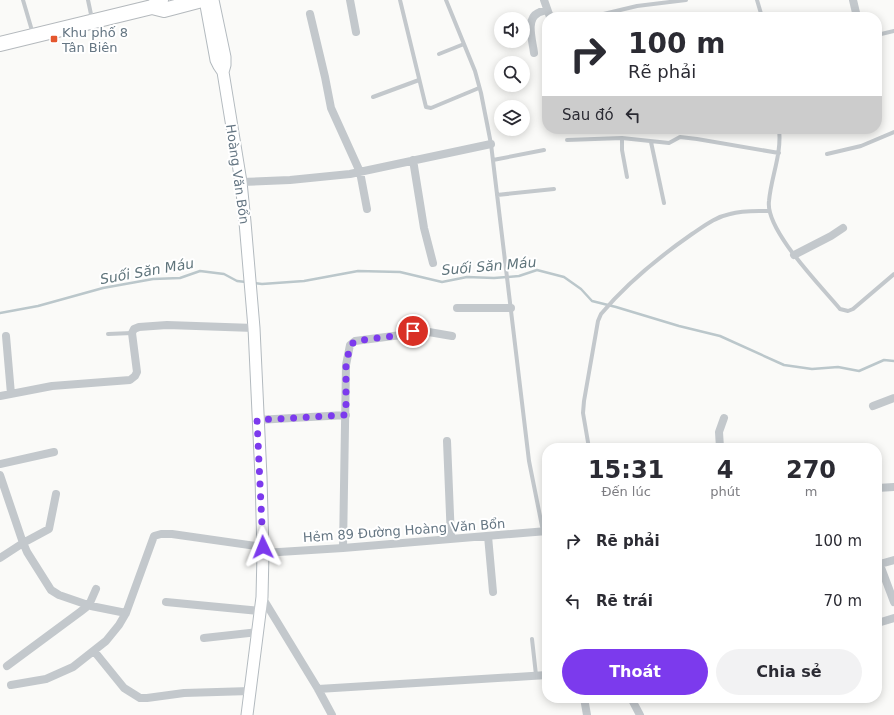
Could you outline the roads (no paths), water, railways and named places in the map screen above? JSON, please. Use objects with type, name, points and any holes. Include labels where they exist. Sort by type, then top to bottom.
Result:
[{"type":"highway","points":[[0,44],[93,22],[148,5],[164,10],[200,0]]},
{"type":"main road","name":"Hoàng Văn Bổn","points":[[200,0],[216,60],[223,72]]},
{"type":"main road","name":"Hoàng Văn Bổn","points":[[213,0],[225,57],[223,72],[240,182],[254,328],[263,550],[262,596],[247,715]]},
{"type":"street","points":[[350,0],[356,32]]},
{"type":"street","points":[[544,0],[549,12]]},
{"type":"street","points":[[853,0],[857,12]]},
{"type":"street","points":[[534,53],[530,24],[532,18],[538,13],[542,13]]},
{"type":"street","points":[[310,14],[331,108],[360,172],[368,209]]},
{"type":"street","points":[[240,182],[290,180],[360,172],[491,144]]},
{"type":"street","points":[[413,160],[424,228],[433,263]]},
{"type":"street","points":[[794,255],[831,236],[843,228]]},
{"type":"street","points":[[457,308],[511,308]]},
{"type":"street","points":[[0,396],[52,386],[130,380],[137,372],[132,332],[134,329],[139,327],[167,325],[254,328]]},
{"type":"street","points":[[343,548],[346,365],[350,346],[355,341],[401,335],[413,331],[423,331],[452,336]]},
{"type":"street","points":[[6,336],[11,394]]},
{"type":"street","points":[[873,406],[894,398]]},
{"type":"street","points":[[257,420],[346,415]]},
{"type":"street","points":[[720,443],[719,432],[724,418]]},
{"type":"street","points":[[447,441],[451,539]]},
{"type":"street","points":[[0,464],[54,452]]},
{"type":"street","points":[[0,475],[23,543],[51,590],[59,595],[89,605],[126,613],[119,625],[106,641],[73,668],[46,679],[11,685]]},
{"type":"street","points":[[882,488],[894,487]]},
{"type":"street","points":[[0,558],[49,529],[56,494]]},
{"type":"street","name":"Hẻm 89 Đường Hoàng Văn Bổn","points":[[126,613],[154,536],[161,534],[172,534],[263,550],[343,548],[542,531]]},
{"type":"street","points":[[488,536],[493,592]]},
{"type":"street","points":[[882,561],[894,560]]},
{"type":"street","points":[[882,569],[894,602]]},
{"type":"street","points":[[7,666],[89,605],[96,589]]},
{"type":"street","points":[[262,596],[332,715]]},
{"type":"street","points":[[166,602],[260,611]]},
{"type":"street","points":[[882,622],[894,618]]},
{"type":"street","points":[[204,638],[258,632]]},
{"type":"street","points":[[94,651],[124,688],[140,698],[184,693],[250,692]]},
{"type":"street","points":[[318,689],[542,675]]},
{"type":"street","points":[[585,703],[587,715]]},
{"type":"street","points":[[634,703],[640,715]]},
{"type":"lane","points":[[23,0],[34,36]]},
{"type":"lane","points":[[88,0],[93,22]]},
{"type":"lane","points":[[400,0],[426,107],[431,108],[479,88]]},
{"type":"lane","points":[[446,0],[475,72],[491,144],[529,461],[542,518]]},
{"type":"lane","points":[[612,12],[658,2],[686,0]]},
{"type":"lane","points":[[757,0],[761,12]]},
{"type":"lane","points":[[882,34],[894,31]]},
{"type":"lane","points":[[439,54],[464,44]]},
{"type":"lane","points":[[373,97],[419,80]]},
{"type":"lane","points":[[827,154],[861,146],[894,132]]},
{"type":"lane","points":[[779,134],[779,153],[768,203],[773,224],[794,255],[840,309],[848,311],[853,309],[894,274]]},
{"type":"lane","points":[[567,140],[622,138],[669,143],[680,137],[779,153]]},
{"type":"lane","points":[[622,138],[622,150],[627,177]]},
{"type":"lane","points":[[651,142],[664,203]]},
{"type":"lane","points":[[493,160],[544,150]]},
{"type":"lane","points":[[497,195],[554,189]]},
{"type":"lane","points":[[588,443],[583,413],[584,401],[598,321],[604,310],[649,266],[673,247],[715,219],[744,211],[769,211]]},
{"type":"lane","points":[[108,334],[132,332]]},
{"type":"lane","points":[[532,639],[536,675]]},
{"type":"waterway","name":"Suối Săn Máu","points":[[253,283],[262,284],[304,281],[358,271],[400,272],[442,282],[467,277],[494,278],[519,276],[537,270],[564,277],[581,289],[592,301],[720,336],[784,365],[812,369],[838,367],[859,371],[884,360],[894,361]]},
{"type":"waterway","name":"Suối Săn Máu","points":[[0,313],[38,306],[103,288],[153,279],[180,278],[200,271],[224,274],[237,281],[246,282]]},
{"type":"place","name":"Khu phố 8 Tân Biên","points":[[54,39]]}]
